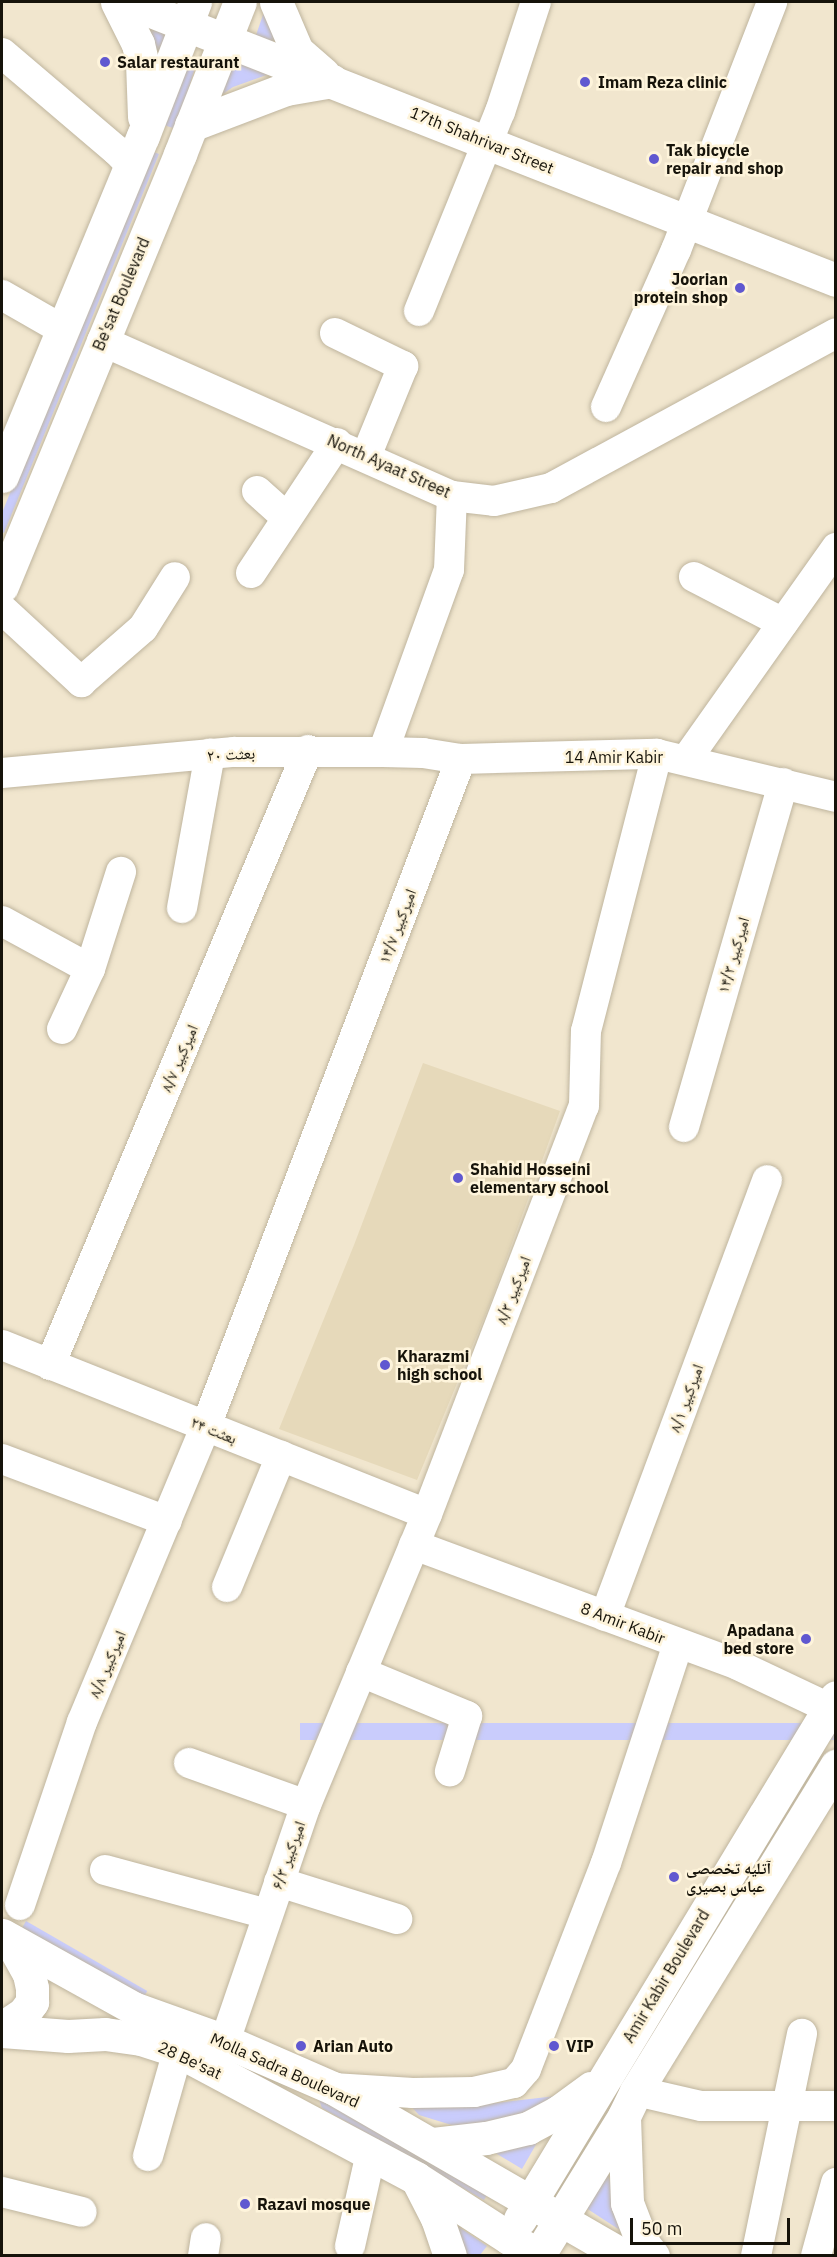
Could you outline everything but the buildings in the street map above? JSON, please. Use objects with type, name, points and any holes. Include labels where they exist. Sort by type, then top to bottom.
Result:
[{"type":"main road","points":[[117,2],[138,44],[142,62],[145,96],[137,151]]},
{"type":"main road","points":[[2,477],[137,151],[188,9],[128,2]]},
{"type":"main road","points":[[276,2],[297,51],[332,81]]},
{"type":"main road","name":"17th Shahrivar Street","points":[[188,9],[232,21],[332,81],[836,280]]},
{"type":"main road","name":"Be'sat Boulevard","points":[[2,586],[7,553],[102,341],[186,140],[232,21]]},
{"type":"main road","points":[[137,151],[186,140],[286,89],[332,81]]},
{"type":"main road","name":"Amir Kabir Boulevard","points":[[504,2247],[832,1703]]},
{"type":"main road","name":"Amir Kabir Boulevard","points":[[538,2256],[836,1767]]},
{"type":"main road","points":[[2,2029],[24,2013],[32,2002],[29,1974],[6,1937]]},
{"type":"main road","name":"Molla Sadra Boulevard","points":[[6,1937],[133,2008],[225,2041],[333,2088],[624,2256]]},
{"type":"main road","points":[[682,1949],[710,1971]]},
{"type":"main road","name":"28 Be'sat","points":[[2,2029],[68,2036],[105,2034],[141,2039],[178,2051],[267,2098]]},
{"type":"main road","points":[[433,2144],[486,2138],[528,2128],[558,2112],[604,2078]]},
{"type":"main road","name":"Molla Sadra Boulevard","points":[[267,2098],[417,2178],[504,2247],[538,2256]]},
{"type":"main road","points":[[630,2104],[627,2203],[642,2242],[653,2256]]},
{"type":"main road","points":[[417,2178],[437,2218],[450,2256]]},
{"type":"street","points":[[419,311],[488,142],[536,2]]},
{"type":"street","points":[[606,407],[688,222],[772,2]]},
{"type":"street","points":[[2,55],[137,151]]},
{"type":"street","points":[[2,295],[63,330]]},
{"type":"street","points":[[335,333],[403,366],[366,456]]},
{"type":"street","name":"North Ayaat Street","points":[[102,341],[452,496],[494,501],[551,488],[836,333]]},
{"type":"street","points":[[251,573],[336,443]]},
{"type":"street","points":[[257,491],[287,518]]},
{"type":"street","points":[[383,752],[449,570],[452,496]]},
{"type":"street","points":[[686,760],[836,548]]},
{"type":"street","points":[[2,609],[81,682],[143,628],[175,577]]},
{"type":"street","points":[[694,577],[783,623]]},
{"type":"street","name":"بعثت ۲۰","points":[[2,773],[210,754],[308,750],[423,753],[460,759]]},
{"type":"street","name":"امیرکبیر ۸/۷","points":[[50,1365],[308,750]]},
{"type":"street","points":[[182,908],[210,754]]},
{"type":"street","name":"14 Amir Kabir","points":[[460,759],[657,754],[836,797]]},
{"type":"street","name":"امیرکبیر ۸/۳","points":[[414,1545],[584,1106],[586,1031],[657,754]]},
{"type":"street","name":"امیرکبیر ۱۴/۷","points":[[206,1426],[460,759]]},
{"type":"street","name":"امیرکبیر ۱۴/۳","points":[[684,1127],[783,783]]},
{"type":"street","points":[[62,1029],[90,969],[121,872]]},
{"type":"street","points":[[2,921],[90,969]]},
{"type":"street","name":"امیرکبیر ۸/۱","points":[[605,1616],[767,1180]]},
{"type":"street","name":"بعثت ۲۴","points":[[2,1346],[427,1514]]},
{"type":"street","name":"امیرکبیر ۸/۸","points":[[20,1905],[82,1722],[206,1426]]},
{"type":"street","points":[[227,1587],[281,1456]]},
{"type":"street","points":[[3,1464],[167,1521]]},
{"type":"street","name":"8 Amir Kabir","points":[[414,1545],[738,1665],[832,1703]]},
{"type":"street","name":"امیرکبیر ۶/۳","points":[[225,2041],[306,1805],[414,1545]]},
{"type":"street","points":[[333,2088],[413,2093],[474,2092],[514,2083],[526,2069],[606,1863],[678,1644]]},
{"type":"street","points":[[361,1672],[467,1716],[450,1771]]},
{"type":"street","points":[[189,1763],[306,1805]]},
{"type":"street","points":[[105,1870],[267,1914]]},
{"type":"street","points":[[279,1882],[397,1919]]},
{"type":"street","points":[[756,2256],[789,2106],[802,2034]]},
{"type":"street","points":[[148,2156],[178,2051]]},
{"type":"street","points":[[630,2104],[836,2106]]},
{"type":"street","points":[[350,2246],[371,2153]]},
{"type":"street","points":[[818,2245],[836,2183]]},
{"type":"street","points":[[2,2192],[82,2212]]},
{"type":"shaded area","points":[[266,6],[286,53],[255,38]]},
{"type":"shaded area","points":[[136,16],[174,32],[158,72]]},
{"type":"shaded area","points":[[184,56],[197,60],[176,129],[163,125]]},
{"type":"shaded area","points":[[235,59],[272,73],[233,87],[214,100]]},
{"type":"shaded area","points":[[148,150],[159,154],[4,533],[2,532],[2,513]]},
{"type":"shaded area","points":[[423,1063],[560,1111],[491,1301],[417,1480],[279,1429],[354,1245]]},
{"type":"shaded area","points":[[300,1723],[835,1723],[835,1740],[300,1740]]},
{"type":"shaded area","points":[[26,1921],[147,1991],[142,2000],[21,1930]]},
{"type":"shaded area","points":[[565,2095],[534,2113],[458,2127],[419,2115],[408,2103],[478,2105]]},
{"type":"shaded area","points":[[330,2098],[489,2191],[484,2200],[322,2108],[319,2100]]},
{"type":"shaded area","points":[[542,2134],[522,2169],[487,2148]]},
{"type":"shaded area","points":[[608,2173],[616,2206],[629,2236],[586,2208]]},
{"type":"shaded area","points":[[449,2220],[487,2246],[480,2255],[460,2255]]},
{"type":"place","name":"Salar restaurant","points":[[105,62]]},
{"type":"place","name":"Imam Reza clinic","points":[[585,82]]},
{"type":"place","name":"Tak bicycle repair and shop","points":[[654,159]]},
{"type":"place","name":"Joorian protein shop","points":[[740,288]]},
{"type":"place","name":"Shahid Hosseini elementary school","points":[[458,1178]]},
{"type":"place","name":"Kharazmi high school","points":[[385,1365]]},
{"type":"place","name":"Apadana bed store","points":[[806,1639]]},
{"type":"place","name":"آتلیه تخصصی عباس بصیری","points":[[674,1877]]},
{"type":"place","name":"Arian Auto","points":[[301,2046]]},
{"type":"place","name":"VIP","points":[[554,2046]]},
{"type":"place","name":"Razavi mosque","points":[[245,2204]]}]
